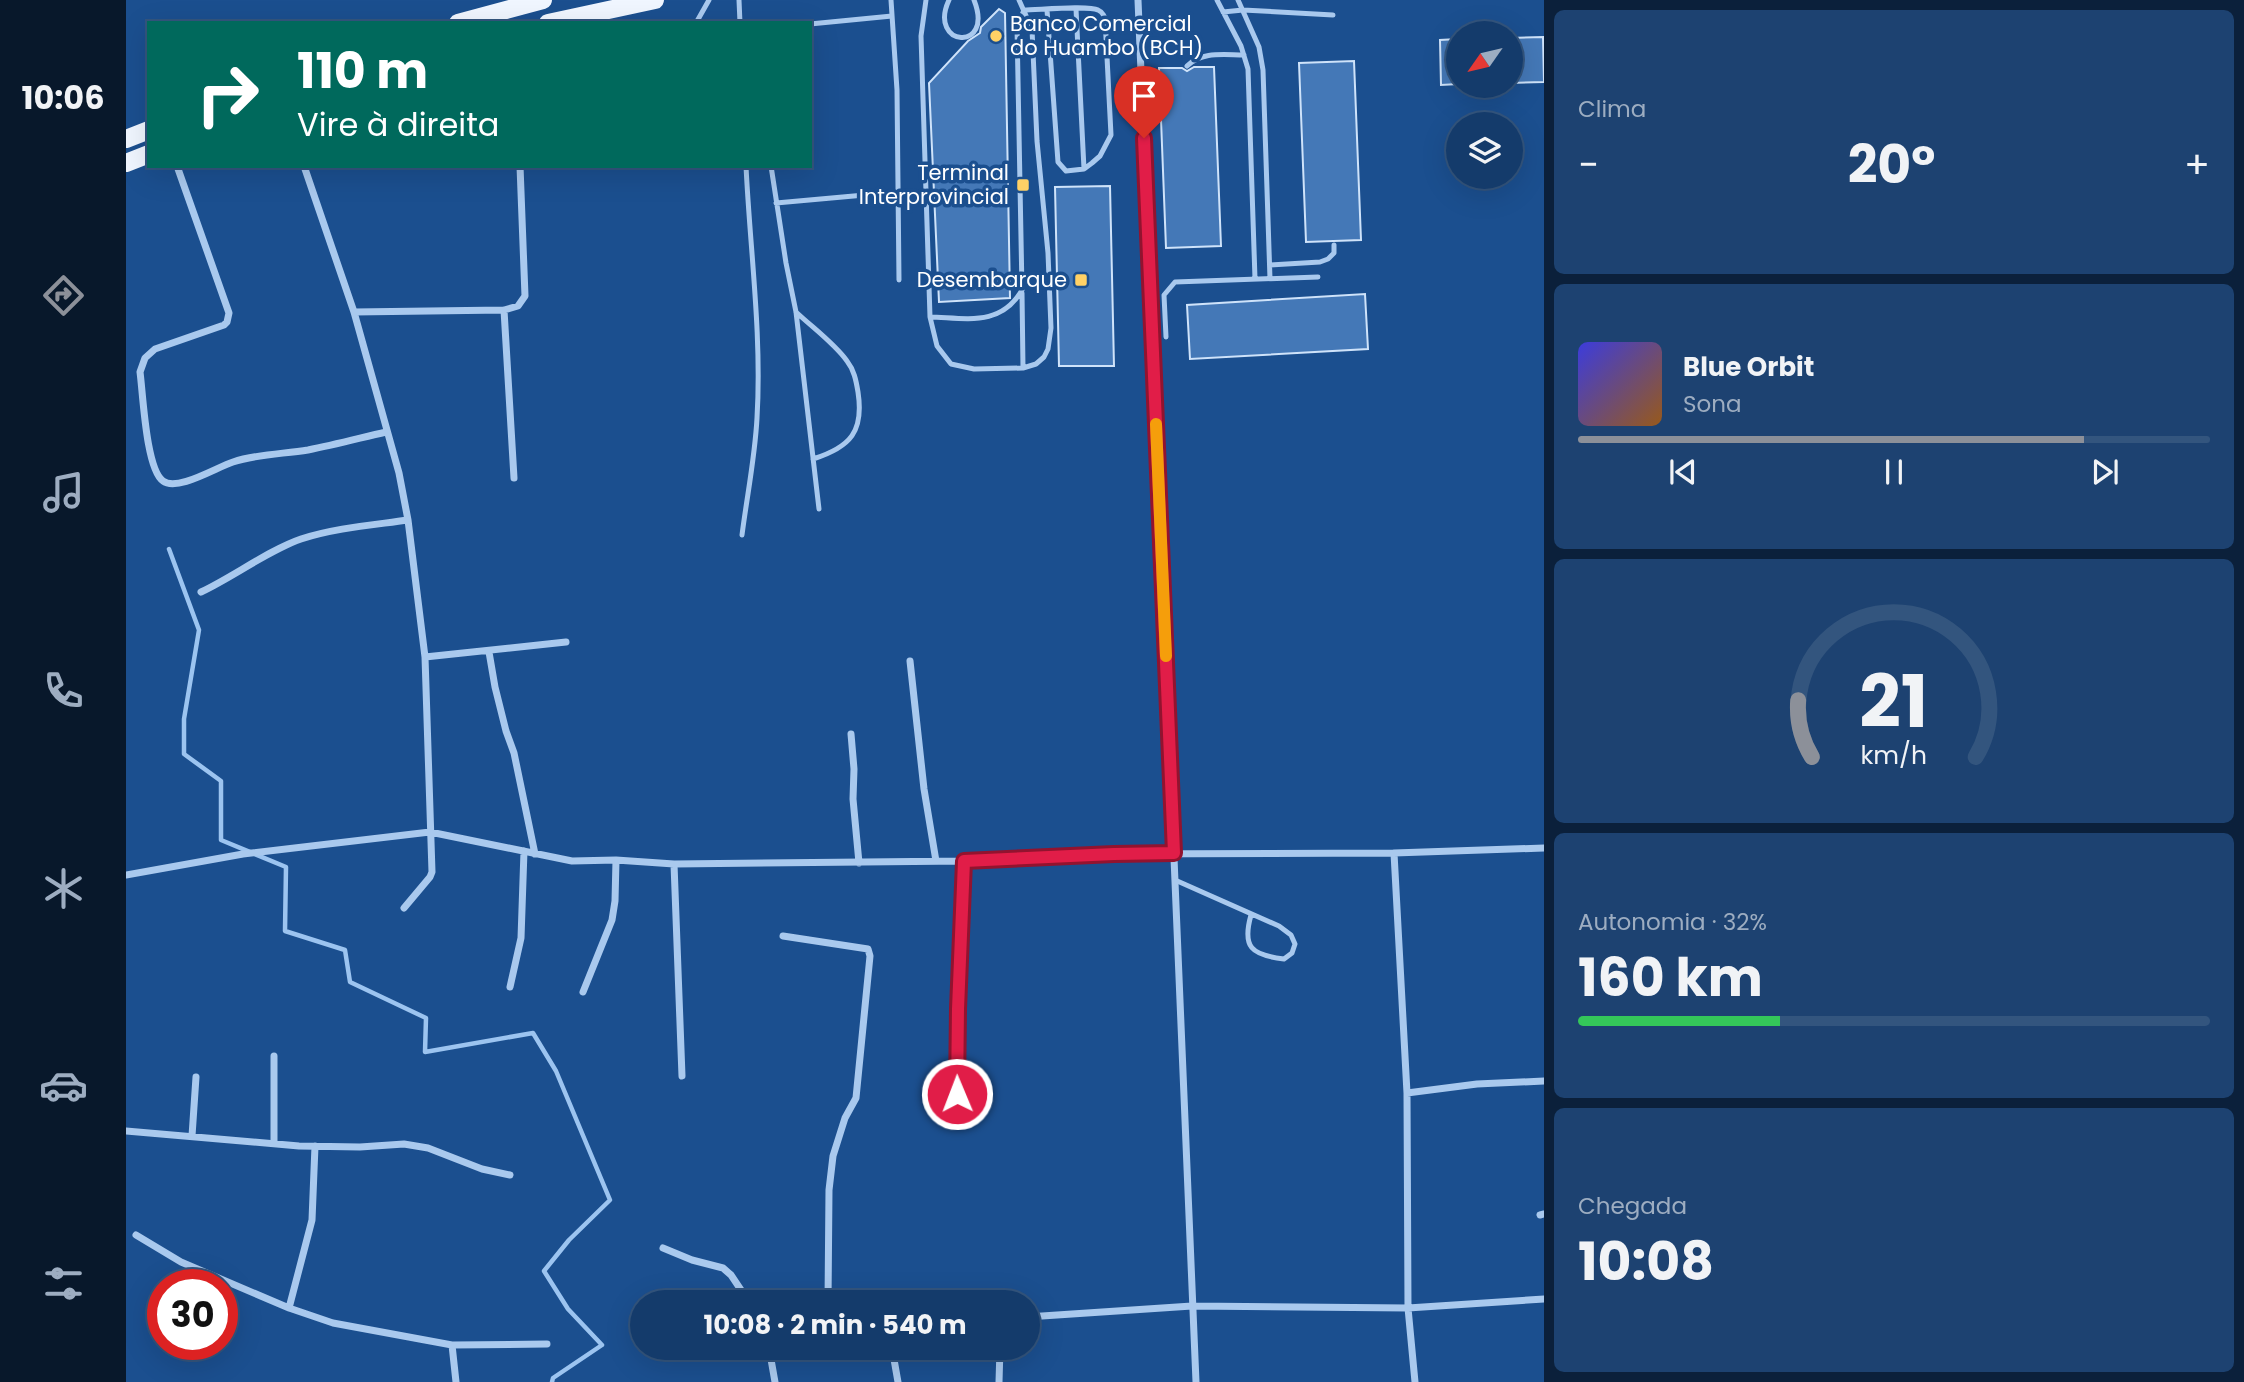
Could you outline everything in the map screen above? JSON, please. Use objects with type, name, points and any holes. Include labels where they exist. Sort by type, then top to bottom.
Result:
[{"type":"main road","points":[[465,21],[543,0]]},
{"type":"main road","points":[[568,21],[588,19],[655,0]]},
{"type":"main road","points":[[126,139],[147,131]]},
{"type":"main road","points":[[126,163],[147,155]]},
{"type":"street","points":[[1138,0],[1196,1382]]},
{"type":"street","points":[[178,168],[229,313],[228,323],[155,349],[145,358],[140,372],[152,467],[161,480],[168,484],[180,483],[233,462],[309,450],[386,432]]},
{"type":"street","points":[[305,168],[354,312],[399,473],[408,520],[425,657],[430,877],[404,908]]},
{"type":"street","points":[[354,312],[504,310],[518,306],[525,296],[520,168]]},
{"type":"street","points":[[504,310],[514,478]]},
{"type":"street","points":[[201,592],[278,549],[302,539],[345,529],[408,520]]},
{"type":"street","points":[[425,657],[566,642]]},
{"type":"street","points":[[489,652],[535,854]]},
{"type":"street","points":[[910,661],[924,789],[936,861]]},
{"type":"street","points":[[851,734],[859,863]]},
{"type":"street","points":[[126,875],[243,854],[430,832],[572,860],[674,864],[859,863],[1114,854],[1394,853],[1544,848]]},
{"type":"street","points":[[510,987],[520,938],[524,851]]},
{"type":"street","points":[[1394,853],[1407,1093],[1408,1308],[1415,1382]]},
{"type":"street","points":[[583,992],[612,920],[615,860]]},
{"type":"street","points":[[957,1094],[964,861]]},
{"type":"street","points":[[674,864],[682,1076]]},
{"type":"street","points":[[783,936],[868,949],[870,957],[856,1098],[845,1118],[833,1156],[829,1190],[828,1290]]},
{"type":"street","points":[[274,1056],[274,1143]]},
{"type":"street","points":[[192,1136],[196,1077]]},
{"type":"street","points":[[1407,1093],[1477,1084],[1544,1081]]},
{"type":"street","points":[[126,1131],[315,1146],[404,1144],[428,1148],[482,1169],[510,1175]]},
{"type":"street","points":[[289,1308],[312,1220],[315,1146]]},
{"type":"street","points":[[136,1235],[180,1262],[289,1308],[333,1323],[452,1345],[547,1344]]},
{"type":"street","points":[[663,1248],[723,1268],[732,1275],[741,1290]]},
{"type":"street","points":[[1040,1316],[1192,1306],[1408,1308],[1544,1299]]},
{"type":"street","points":[[452,1345],[456,1382]]},
{"type":"street","points":[[771,1360],[775,1382]]},
{"type":"street","points":[[894,1360],[898,1382]]},
{"type":"street","points":[[999,1382],[1000,1360]]},
{"type":"lane","points":[[697,21],[709,0]]},
{"type":"lane","points":[[739,0],[740,21]]},
{"type":"lane","points":[[891,0],[897,90],[899,280]]},
{"type":"lane","points":[[926,0],[921,36],[930,317],[937,346],[951,364],[974,369],[1023,368],[1036,364],[1048,349],[1051,328],[1048,253],[1037,141],[1032,29],[1018,0]]},
{"type":"lane","points":[[948,0],[946,25],[951,34],[960,38],[970,36],[976,28],[974,0]]},
{"type":"lane","points":[[1217,0],[1248,69],[1255,279]]},
{"type":"lane","points":[[1238,0],[1259,47],[1263,70],[1270,279]]},
{"type":"lane","points":[[1024,10],[1047,9],[1076,9],[1095,8],[1102,12],[1105,18],[1111,135],[1100,156],[1084,169],[1066,171],[1058,162],[1047,9]]},
{"type":"lane","points":[[1076,9],[1084,169]]},
{"type":"lane","points":[[1023,368],[1017,27],[1024,10]]},
{"type":"lane","points":[[1223,12],[1243,10],[1333,15]]},
{"type":"lane","points":[[812,24],[891,16]]},
{"type":"lane","points":[[1187,66],[1203,55],[1244,55]]},
{"type":"lane","points":[[742,535],[758,415],[755,285],[746,168]]},
{"type":"lane","points":[[771,168],[796,312],[819,509]]},
{"type":"lane","points":[[776,204],[898,192]]},
{"type":"lane","points":[[1269,265],[1320,262],[1334,253],[1334,245]]},
{"type":"lane","points":[[1166,337],[1164,295],[1175,282],[1318,277]]},
{"type":"lane","points":[[930,317],[983,319],[1003,312],[1015,302],[1022,290]]},
{"type":"lane","points":[[796,312],[847,360],[855,374],[861,411],[850,439],[835,452],[813,459]]},
{"type":"lane","points":[[1175,880],[1251,915],[1264,918],[1291,935],[1295,944],[1292,953],[1284,959],[1271,958],[1257,953],[1249,946],[1246,937],[1251,915]]},
{"type":"building","points":[[999,9],[1005,13],[1010,298],[939,302],[929,83],[968,41],[980,33],[981,27]]},
{"type":"building","points":[[1543,37],[1544,82],[1523,83],[1523,38]]},
{"type":"building","points":[[1440,40],[1446,40],[1446,85],[1441,85]]},
{"type":"building","points":[[1354,61],[1361,240],[1306,242],[1299,63]]},
{"type":"building","points":[[1194,67],[1214,67],[1221,246],[1166,248],[1159,68],[1182,68],[1187,71]]},
{"type":"building","points":[[1110,186],[1114,366],[1059,366],[1055,187]]},
{"type":"building","points":[[1365,294],[1368,349],[1190,359],[1187,305]]},
{"type":"waterway","points":[[169,549],[199,630],[184,719],[184,754],[221,781],[221,840],[286,867],[285,931],[345,950],[350,982],[426,1018],[425,1052],[533,1033],[556,1071],[610,1200],[569,1240],[544,1271],[568,1309],[602,1345],[553,1378],[552,1382]]},
{"type":"slow traffic","points":[[1156,424],[1166,656]]},
{"type":"place","name":"Banco Comercial do Huambo (BCH)","points":[[996,36]]},
{"type":"place","name":"Terminal Interprovincial","points":[[1023,185]]},
{"type":"place","name":"Desembarque","points":[[1081,280]]},
{"type":"route","points":[[957,1094],[964,861],[1174,853],[1144,138]]}]
